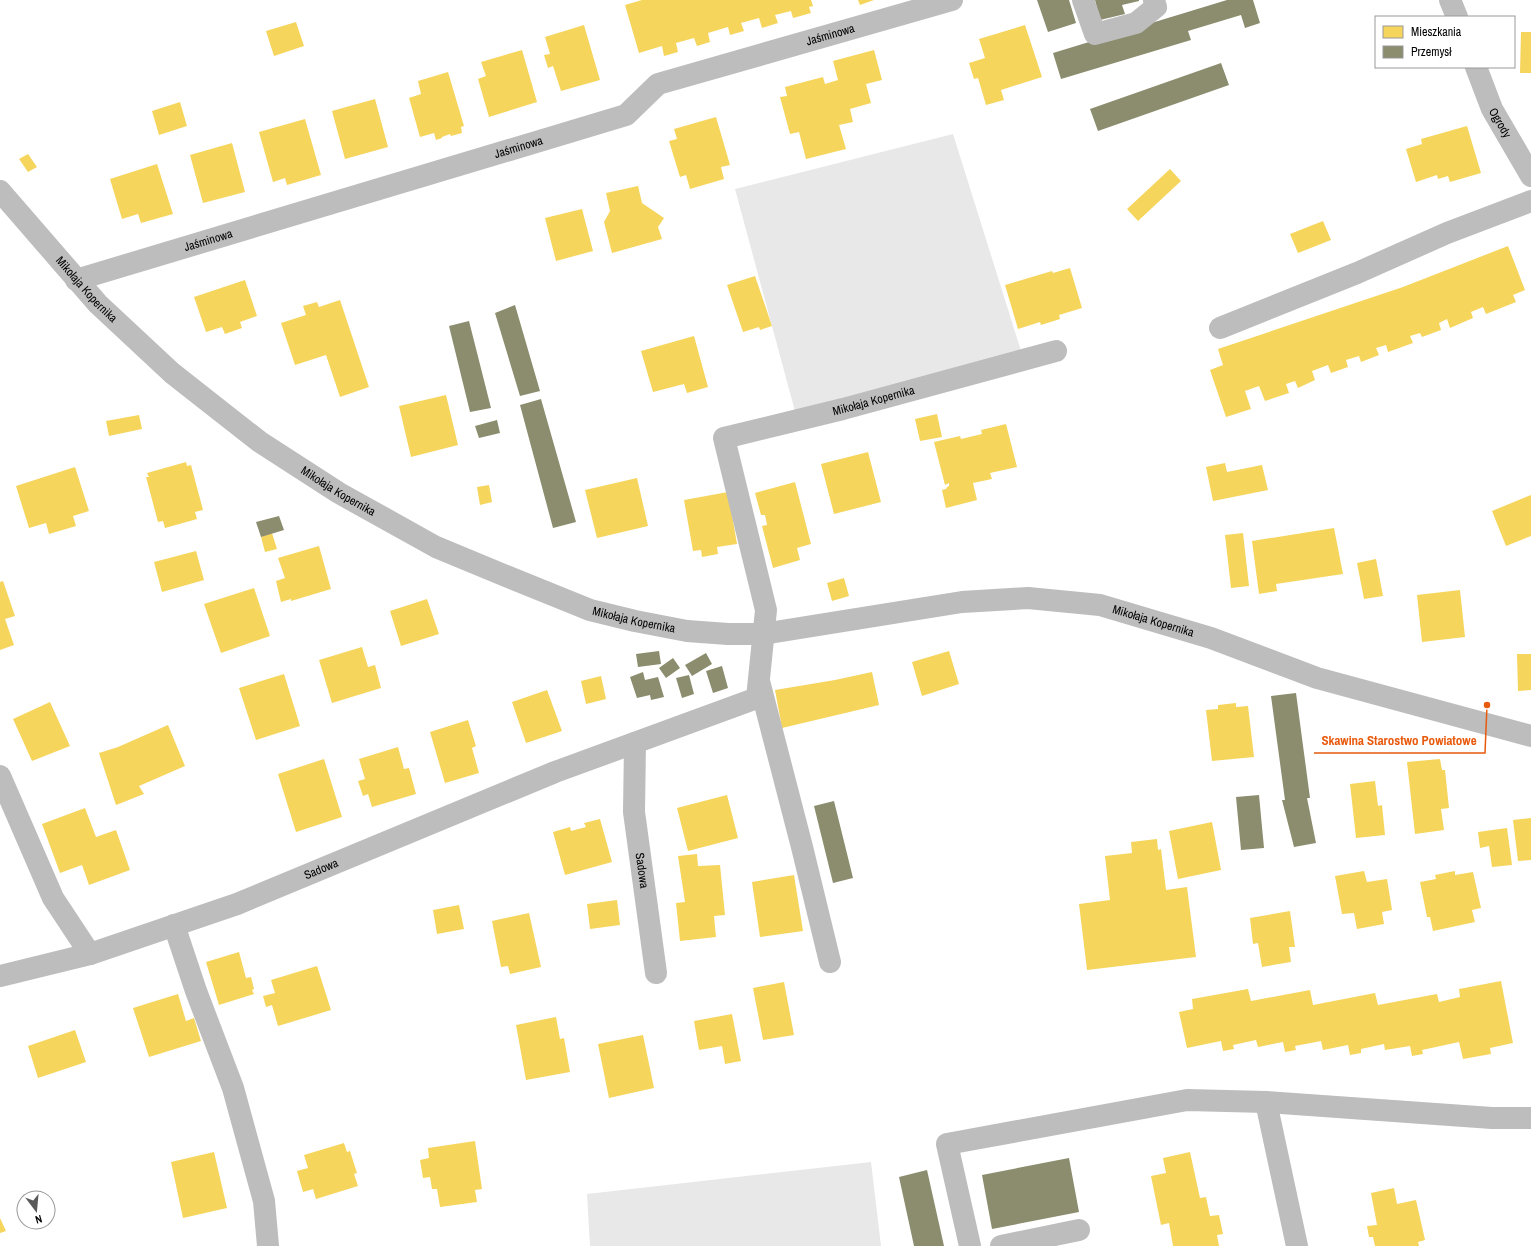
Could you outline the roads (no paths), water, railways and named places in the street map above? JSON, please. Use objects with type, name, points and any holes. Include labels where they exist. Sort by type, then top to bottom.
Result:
[{"type":"street","name":"Jaśminowa","points":[[76,280],[626,115],[658,84],[952,0]]},
{"type":"street","points":[[1083,0],[1095,34],[1136,23],[1156,7],[1154,0]]},
{"type":"street","points":[[1450,0],[1457,16]]},
{"type":"street","name":"Ogrody","points":[[1476,68],[1492,109],[1531,176]]},
{"type":"street","name":"Mikołaja Kopernika","points":[[0,191],[98,304],[172,373],[260,442],[339,493],[436,547],[590,610],[635,621],[687,631],[728,634],[763,634],[962,602],[1028,598],[1100,605],[1211,638],[1317,678],[1531,736]]},
{"type":"street","points":[[1220,328],[1357,273],[1447,233],[1531,202]]},
{"type":"street","name":"Mikołaja Kopernika","points":[[763,634],[766,610],[724,438],[843,409],[1056,351]]},
{"type":"street","name":"Sadowa","points":[[0,976],[90,954],[237,904],[555,772],[756,698],[763,634]]},
{"type":"street","points":[[758,680],[802,847],[830,962]]},
{"type":"street","name":"Sadowa","points":[[635,743],[634,812],[656,973]]},
{"type":"street","points":[[0,776],[53,898],[90,954]]},
{"type":"street","points":[[174,925],[196,991],[232,1088],[264,1200],[268,1246]]},
{"type":"street","points":[[970,1246],[947,1144],[1187,1100],[1266,1102],[1492,1118],[1531,1118]]},
{"type":"street","points":[[1266,1102],[1297,1246]]},
{"type":"street","points":[[1001,1246],[1079,1230]]},
{"type":"place","name":"Skawina Starostwo Powiatowe","points":[[1487,705]]}]
